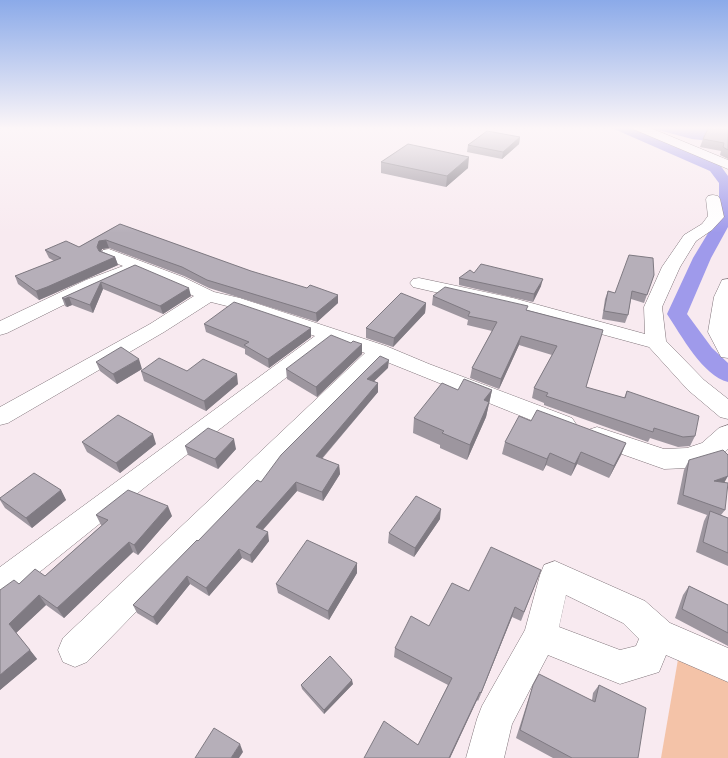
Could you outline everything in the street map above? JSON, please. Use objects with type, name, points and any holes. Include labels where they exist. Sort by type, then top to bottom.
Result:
[{"type":"street","points":[[656,343],[653,307],[671,267],[690,238],[707,227],[716,217],[713,199]]},
{"type":"street","points":[[109,254],[177,281],[208,296],[233,302],[379,351],[421,369],[594,435],[664,458],[687,458],[711,450],[728,434]]},
{"type":"street","points":[[0,329],[92,284],[138,266]]},
{"type":"street","points":[[419,283],[513,304],[656,343],[696,384],[728,412]]},
{"type":"street","points":[[728,284],[723,297],[718,332],[728,352]]},
{"type":"street","points":[[0,417],[157,328],[208,296]]},
{"type":"street","points":[[0,585],[140,477],[329,335]]},
{"type":"street","points":[[75,650],[379,351]]},
{"type":"street","points":[[485,758],[495,719],[540,636],[555,576],[634,612],[658,634],[728,665]]},
{"type":"street","points":[[540,636],[620,667],[647,660],[658,634]]},
{"type":"shaded area","points":[[681,642],[728,674],[728,758],[661,758]]},
{"type":"building","points":[[383,162],[463,162],[447,176]]},
{"type":"building","points":[[120,224],[251,271],[307,288],[310,285],[338,295],[316,313],[207,280],[182,267],[106,240],[99,241],[97,247],[99,251],[115,257],[47,287],[36,291],[15,276],[61,258],[45,250],[66,241],[79,247]]},
{"type":"building","points":[[629,255],[653,258],[654,275],[647,295],[632,291],[628,315],[604,311],[608,291],[615,293]]},
{"type":"building","points":[[481,264],[543,279],[534,294],[459,278],[470,270],[474,273]]},
{"type":"building","points":[[135,265],[189,288],[160,306],[101,282],[90,305],[69,297],[64,299],[62,298]]},
{"type":"building","points":[[445,287],[528,306],[526,310],[603,330],[586,387],[625,398],[627,391],[699,416],[695,436],[683,437],[654,428],[653,432],[546,396],[548,393],[534,388],[557,346],[521,336],[501,379],[472,368],[497,322],[468,316],[470,312],[433,296]]},
{"type":"building","points":[[401,293],[426,303],[394,338],[366,328]]},
{"type":"building","points":[[234,302],[311,328],[268,359],[244,345],[249,342],[204,324]]},
{"type":"building","points":[[331,335],[351,343],[353,341],[362,344],[316,387],[286,369]]},
{"type":"building","points":[[121,347],[139,359],[113,374],[96,362]]},
{"type":"building","points":[[380,356],[389,360],[367,379],[378,383],[316,456],[339,465],[322,492],[296,482],[256,527],[268,532],[250,555],[239,549],[206,588],[187,576],[153,617],[133,605],[257,480],[261,482],[281,455]]},
{"type":"building","points":[[159,358],[187,371],[203,359],[237,374],[204,401],[141,371]]},
{"type":"building","points":[[464,379],[492,390],[484,400],[489,402],[470,445],[442,433],[444,431],[414,418],[442,383],[458,390]]},
{"type":"building","points":[[537,410],[626,443],[614,466],[581,452],[575,464],[550,453],[547,459],[505,442],[519,416],[531,421]]},
{"type":"building","points":[[118,415],[153,434],[116,463],[82,442]]},
{"type":"building","points":[[208,428],[234,439],[215,459],[185,446]]},
{"type":"building","points":[[723,450],[728,455],[728,476],[714,481],[728,483],[725,510],[683,495],[689,460]]},
{"type":"building","points":[[34,473],[61,490],[26,518],[0,498]]},
{"type":"building","points":[[128,490],[168,506],[134,545],[129,542],[57,608],[39,595],[9,624],[30,650],[0,675],[0,590],[14,580],[19,584],[35,569],[45,576],[108,520],[96,515]]},
{"type":"building","points":[[416,496],[441,509],[415,548],[389,533]]},
{"type":"building","points":[[710,511],[728,518],[728,553],[703,542]]},
{"type":"building","points":[[307,540],[357,563],[328,611],[276,584]]},
{"type":"building","points":[[491,547],[541,570],[524,612],[515,607],[481,693],[480,692],[449,758],[364,758],[384,721],[418,745],[452,678],[395,648],[411,616],[429,626],[452,583],[469,591]]},
{"type":"building","points":[[689,586],[728,605],[728,633],[682,609]]},
{"type":"building","points":[[330,656],[352,680],[324,710],[301,685]]},
{"type":"building","points":[[539,674],[595,702],[599,685],[646,708],[638,758],[572,758],[520,730],[533,685]]},
{"type":"building","points":[[214,728],[240,744],[231,758],[195,758]]},
{"type":"waterway","points":[[702,162],[715,168],[726,183],[727,215],[702,258],[677,314],[704,353],[728,375]]}]
